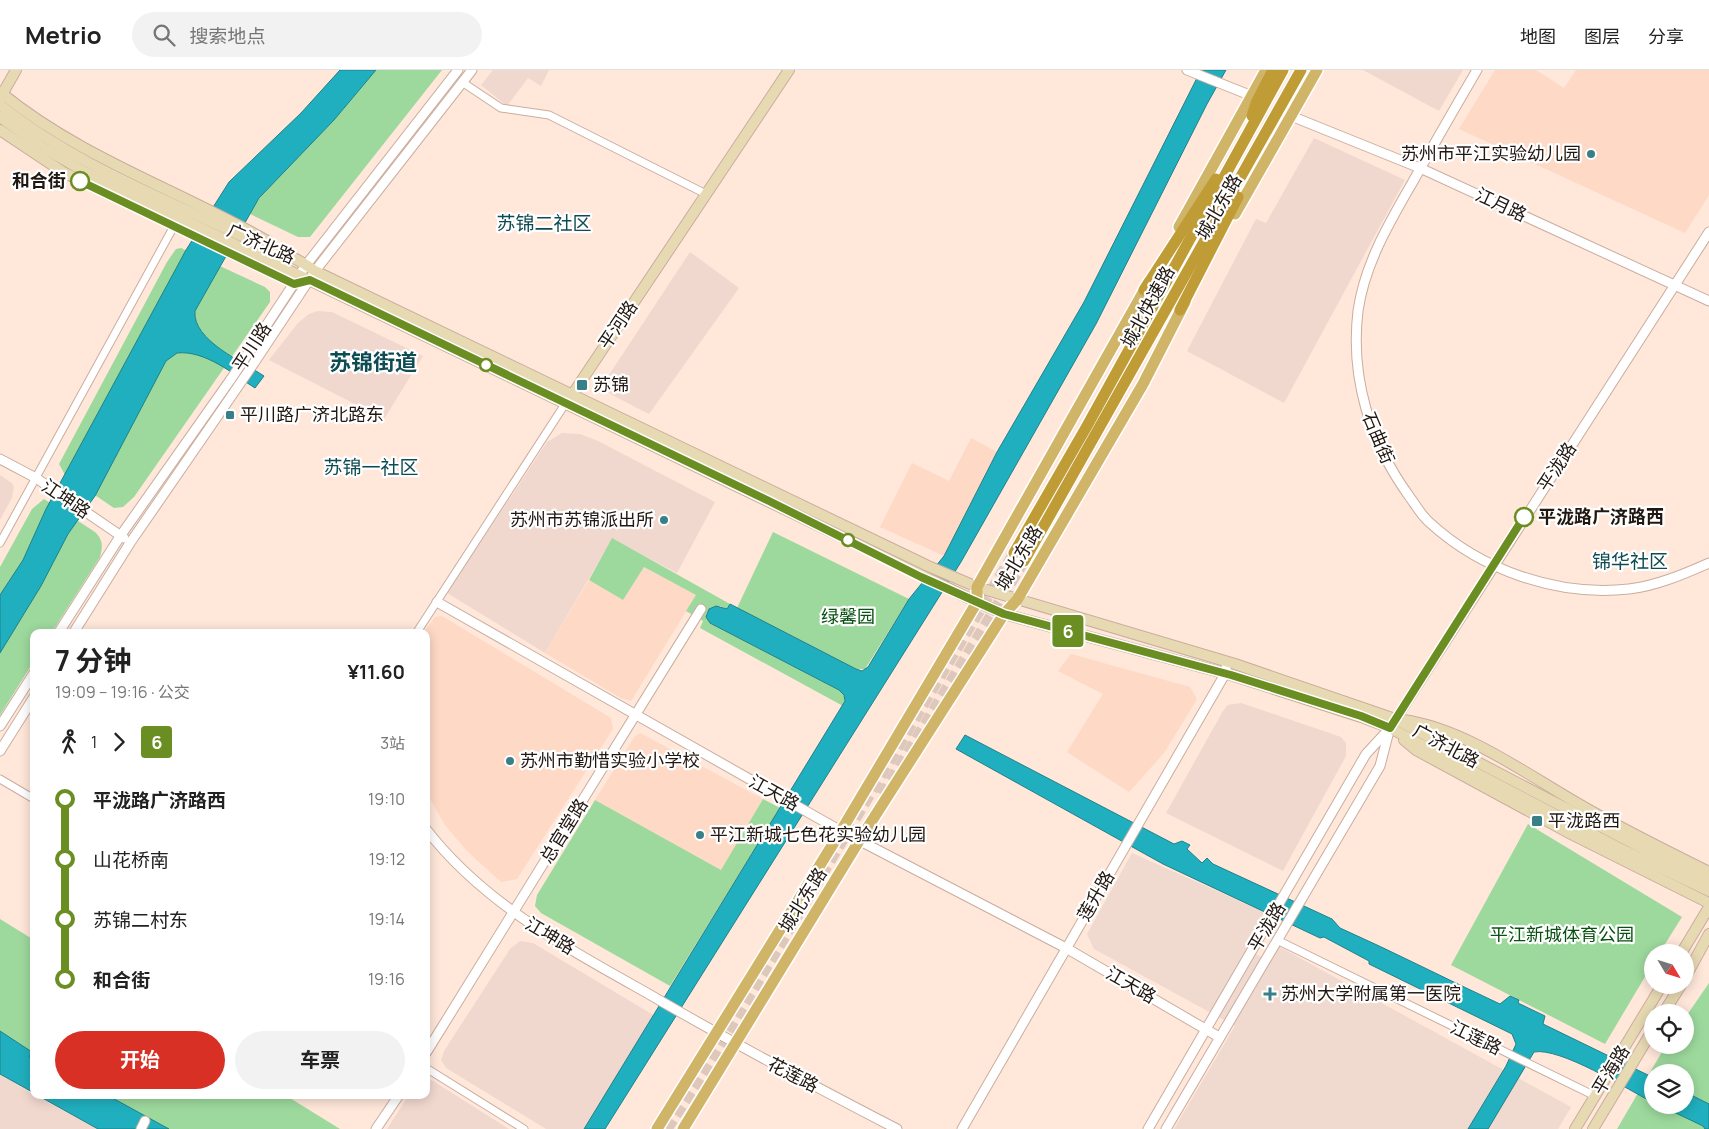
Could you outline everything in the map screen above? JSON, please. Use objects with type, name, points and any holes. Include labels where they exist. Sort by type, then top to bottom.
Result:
[{"type":"highway","points":[[1144,290],[1200,201],[1245,139],[1256,102],[1273,70]]},
{"type":"highway","name":"城北快速路","points":[[1014,553],[1087,426],[1283,70]]},
{"type":"highway","name":"城北快速路","points":[[1024,561],[1301,70]]},
{"type":"highway","points":[[1180,310],[1231,212],[1260,145],[1310,70]]},
{"type":"main road","points":[[16,70],[1,95],[40,123],[200,222],[237,256],[305,275]]},
{"type":"main road","name":"平河路","points":[[569,399],[789,70]]},
{"type":"main road","name":"城北东路","points":[[658,1129],[841,832],[976,602],[977,587],[1266,70]]},
{"type":"main road","name":"城北东路","points":[[683,1129],[859,842],[1004,614],[1017,600],[1143,384],[1180,310],[1317,70]]},
{"type":"main road","name":"广济北路","points":[[0,105],[65,151],[156,201]]},
{"type":"main road","name":"广济北路","points":[[0,117],[61,159],[200,222],[294,256],[305,275]]},
{"type":"main road","points":[[0,130],[63,172],[174,226],[200,222],[245,238]]},
{"type":"main road","name":"广济北路","points":[[245,238],[305,275],[928,566],[977,587],[1017,600],[1228,662],[1392,724],[1709,883]]},
{"type":"main road","name":"广济北路","points":[[569,399],[921,577],[1004,614],[1224,674],[1392,724]]},
{"type":"main road","points":[[1392,724],[1427,724],[1467,742],[1630,833],[1709,872]]},
{"type":"main road","points":[[1392,724],[1416,750],[1571,834],[1709,903]]},
{"type":"main road","name":"广济北路","points":[[1529,794],[1619,848],[1709,891]]},
{"type":"main road","points":[[1687,944],[1709,907]]},
{"type":"main road","points":[[1694,962],[1709,934]]},
{"type":"main road","name":"平海路","points":[[1576,1129],[1657,994]]},
{"type":"main road","name":"平海路","points":[[1593,1129],[1644,1044]]},
{"type":"street","name":"平川路","points":[[61,629],[121,535],[244,358],[458,70]]},
{"type":"street","name":"平川路","points":[[76,629],[130,543],[254,363],[305,275],[472,70]]},
{"type":"street","name":"石曲街","points":[[1477,70],[1384,231],[1369,267],[1358,310],[1357,350],[1360,389],[1369,424],[1387,464],[1427,521],[1468,552],[1492,566],[1544,583],[1572,587],[1629,589],[1678,576],[1709,563]]},
{"type":"street","points":[[1192,72],[1252,96]]},
{"type":"street","points":[[462,82],[501,108],[549,115],[706,194]]},
{"type":"street","name":"江月路","points":[[1291,116],[1420,168],[1709,301]]},
{"type":"street","points":[[0,543],[174,226]]},
{"type":"street","name":"平泷路","points":[[1148,1129],[1366,754],[1392,724],[1492,566],[1709,232]]},
{"type":"street","name":"平河路","points":[[419,629],[569,399]]},
{"type":"street","name":"江坤路","points":[[0,458],[36,478],[130,543]]},
{"type":"street","name":"江天路","points":[[437,602],[841,832],[1066,948],[1219,1037]]},
{"type":"street","name":"总官堂路","points":[[430,1047],[702,609]]},
{"type":"street","name":"莲升路","points":[[962,1129],[1224,674],[1228,662]]},
{"type":"street","points":[[0,726],[30,679]]},
{"type":"street","points":[[0,751],[30,703]]},
{"type":"street","name":"平泷路","points":[[1166,1129],[1380,766],[1392,724]]},
{"type":"street","points":[[0,779],[30,797]]},
{"type":"street","name":"江坤路","points":[[430,834],[444,852],[513,912],[691,1019]]},
{"type":"street","name":"江莲路","points":[[1277,940],[1595,1096]]},
{"type":"street","name":"花莲路","points":[[691,1019],[734,1045],[897,1129]]},
{"type":"street","points":[[430,1070],[524,1129]]},
{"type":"street","points":[[376,1129],[396,1099]]},
{"type":"shaded area","points":[[493,70],[549,70],[541,86],[528,78],[507,106],[481,85]]},
{"type":"shaded area","points":[[1363,70],[1463,70],[1439,111]]},
{"type":"shaded area","name":"苏州市平江实验幼儿园","points":[[1495,70],[1536,70],[1564,88],[1576,70],[1709,70],[1709,195],[1685,233],[1459,129]]},
{"type":"shaded area","points":[[1314,138],[1405,180],[1284,403],[1187,351],[1256,219],[1266,223]]},
{"type":"shaded area","points":[[690,252],[739,288],[649,414],[612,395],[607,390],[605,381]]},
{"type":"shaded area","points":[[318,311],[332,312],[423,356],[384,419],[269,360],[298,323],[309,314]]},
{"type":"shaded area","points":[[562,433],[580,434],[598,441],[715,502],[677,573],[612,539],[545,653],[447,593],[547,442]]},
{"type":"shaded area","points":[[971,438],[997,452],[944,556],[880,527],[912,463],[949,481]]},
{"type":"shaded area","points":[[0,475],[12,483],[14,487],[12,498],[0,520]]},
{"type":"shaded area","points":[[644,567],[696,595],[631,701],[621,698],[545,653],[589,580],[623,600]]},
{"type":"shaded area","name":"苏州市勤惜实验小学校","points":[[442,616],[611,718],[613,729],[517,879],[501,882],[466,850],[445,825],[430,799],[430,629],[426,629],[435,617]]},
{"type":"shaded area","points":[[1071,654],[1190,687],[1197,699],[1164,753],[1129,792],[1067,752],[1103,694],[1058,671]]},
{"type":"shaded area","points":[[1241,703],[1341,737],[1346,743],[1346,756],[1283,871],[1166,813],[1223,711],[1228,705]]},
{"type":"shaded area","name":"平江新城七色花实验幼儿园","points":[[640,733],[763,799],[721,870],[595,800],[635,736]]},
{"type":"shaded area","name":"苏州大学附属第一医院","points":[[1132,853],[1264,912],[1245,947],[1269,962],[1278,946],[1571,1107],[1558,1129],[1174,1129],[1235,1026],[1094,949],[1087,934]]},
{"type":"shaded area","points":[[520,941],[533,943],[655,1016],[584,1129],[546,1129],[446,1068],[441,1060],[444,1051],[510,949]]},
{"type":"shaded area","points":[[0,1074],[30,1093],[30,1099],[42,1099],[98,1129],[0,1129]]},
{"type":"shaded area","points":[[430,1080],[509,1129],[387,1129],[406,1099],[430,1099]]},
{"type":"green space","points":[[376,70],[442,70],[310,237],[298,237],[248,213],[272,182],[334,120]]},
{"type":"green space","points":[[181,248],[265,287],[270,292],[270,302],[134,497],[123,507],[114,508],[65,475],[59,464],[167,262],[176,249]]},
{"type":"green space","points":[[44,499],[95,532],[101,541],[101,553],[54,629],[30,629],[30,667],[0,715],[0,567],[32,509]]},
{"type":"green space","name":"绿馨园","points":[[773,532],[909,599],[865,669],[856,669],[737,608]]},
{"type":"green space","points":[[612,538],[730,604],[727,609],[720,606],[710,623],[839,690],[845,697],[843,706],[700,628],[703,621],[686,611],[696,595],[644,567],[623,600],[589,580]]},
{"type":"green space","points":[[763,799],[780,808],[670,986],[541,913],[535,906],[537,895],[595,800],[721,870]]},
{"type":"green space","name":"平江新城体育公园","points":[[1528,824],[1682,917],[1665,944],[1644,944],[1644,978],[1605,1044],[1451,965]]},
{"type":"green space","points":[[0,919],[30,938],[30,1059],[0,1042]]},
{"type":"green space","points":[[1709,983],[1709,1129],[1617,1129],[1644,1083],[1644,1114],[1694,1114],[1694,1064],[1655,1064],[1661,1054],[1694,1054],[1694,1005]]},
{"type":"green space","points":[[104,1099],[291,1099],[340,1129],[159,1129]]},
{"type":"water","points":[[340,70],[376,70],[334,120],[259,198],[195,311],[196,322],[210,341],[264,376],[255,388],[218,364],[198,355],[177,353],[166,361],[95,496],[68,534],[41,586],[0,653],[0,595],[23,560],[46,509],[186,250],[229,182],[301,113]]},
{"type":"water","points":[[1201,70],[1226,70],[1096,324],[961,562],[605,1129],[584,1129],[845,701],[844,695],[839,690],[710,623],[706,617],[709,609],[716,606],[727,609],[730,604],[856,669],[862,671],[868,667],[909,599],[944,556],[997,452],[1084,302]]},
{"type":"water","points":[[965,735],[1174,844],[1182,841],[1190,845],[1187,849],[1202,863],[1207,858],[1213,864],[1332,919],[1340,928],[1500,1004],[1510,996],[1519,1000],[1518,1003],[1545,1016],[1543,1024],[1644,1073],[1644,1098],[1576,1062],[1546,1052],[1534,1052],[1488,1129],[1468,1129],[1506,1066],[1516,1044],[1512,1034],[1369,964],[1369,961],[1324,937],[1320,938],[1163,864],[956,749]]},
{"type":"water","points":[[0,1031],[30,1051],[30,1091],[0,1074]]},
{"type":"water","points":[[1694,1096],[1709,1104],[1709,1129],[1705,1129],[1703,1126],[1678,1114],[1694,1114]]},
{"type":"water","points":[[44,1099],[114,1099],[169,1129],[98,1129]]},
{"type":"tunnel","points":[[667,1129],[704,1072],[1014,553]]},
{"type":"tunnel","points":[[882,795],[1024,561]]},
{"type":"bus line","name":"6","points":[[80,181],[294,284],[310,280],[771,502],[921,577],[1004,614],[1231,675],[1361,716],[1390,728],[1524,517]]},
{"type":"place","name":"苏州市平江实验幼儿园","points":[[1591,154]]},
{"type":"place","name":"和合街","points":[[80,181]]},
{"type":"place","name":"苏锦","points":[[582,385]]},
{"type":"place","name":"平川路广济北路东","points":[[230,415]]},
{"type":"place","name":"平泷路广济路西","points":[[1524,517]]},
{"type":"place","name":"苏州市苏锦派出所","points":[[664,520]]},
{"type":"place","name":"苏州市勤惜实验小学校","points":[[510,761]]},
{"type":"place","name":"平泷路西","points":[[1537,821]]},
{"type":"place","name":"平江新城七色花实验幼儿园","points":[[700,835]]},
{"type":"place","name":"苏州大学附属第一医院","points":[[1270,994]]},
{"type":"district","name":"苏锦二社区","points":[[544,223]]},
{"type":"district","name":"苏锦街道","points":[[373,362]]},
{"type":"district","name":"苏锦一社区","points":[[371,467]]},
{"type":"district","name":"锦华社区","points":[[1630,561]]}]
